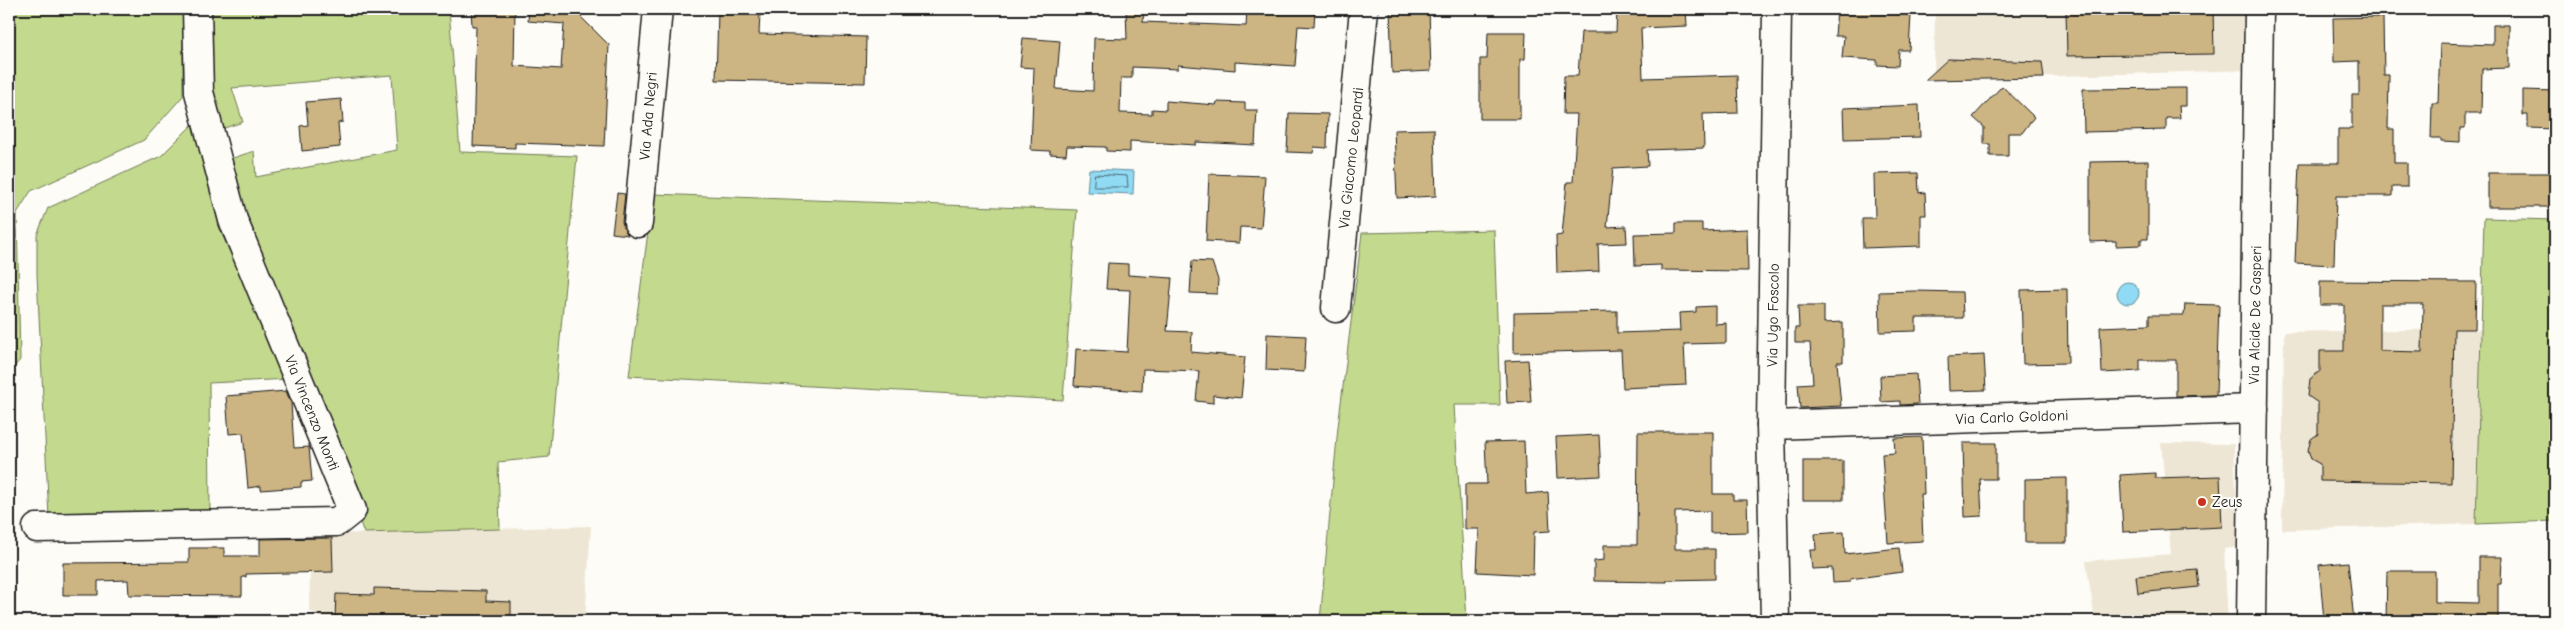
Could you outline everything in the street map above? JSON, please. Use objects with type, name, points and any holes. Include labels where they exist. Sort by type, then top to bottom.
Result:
[{"type":"street","name":"Via Vincenzo Monti","points":[[37,528],[337,522],[352,510],[232,220],[199,92],[197,9]]},
{"type":"street","name":"Via Ada Negri","points":[[638,224],[658,9]]},
{"type":"street","name":"Via Giacomo Leopardi","points":[[1336,308],[1364,9]]},
{"type":"street","name":"Via Ugo Foscolo","points":[[1775,621],[1771,425],[1776,9]]},
{"type":"street","name":"Via Alcide De Gasperi","points":[[2251,621],[2259,9]]},
{"type":"street","name":"Via Carlo Goldoni","points":[[1771,425],[2254,409]]},
{"type":"shaded area","points":[[1935,9],[2249,9],[2249,70],[1934,80]]},
{"type":"shaded area","points":[[2481,330],[2476,524],[2282,530],[2284,332]]},
{"type":"shaded area","points":[[2161,443],[2234,444],[2238,547],[2224,549],[2228,621],[2095,621],[2086,561],[2171,554]]},
{"type":"shaded area","points":[[591,526],[585,621],[325,621],[309,610],[310,573],[333,572],[332,534]]},
{"type":"green space","points":[[9,9],[183,9],[183,96],[144,140],[31,191],[17,213],[20,360],[9,373]]},
{"type":"green space","points":[[208,9],[449,9],[460,152],[577,156],[549,457],[498,462],[500,529],[364,533],[224,161],[254,151],[256,177],[397,150],[392,75],[232,88],[243,122],[221,129],[209,87]]},
{"type":"green space","points":[[194,123],[220,230],[290,379],[209,383],[210,513],[49,518],[37,275],[37,235],[48,208],[161,156]]},
{"type":"green space","points":[[653,194],[1077,210],[1063,400],[629,376]]},
{"type":"green space","points":[[2484,218],[2555,220],[2555,521],[2476,524]]},
{"type":"green space","points":[[1494,230],[1500,405],[1454,405],[1467,621],[1320,621],[1338,427],[1362,233]]},
{"type":"water","points":[[1089,169],[1134,171],[1133,194],[1087,192]]},
{"type":"water","points":[[2128,282],[2136,285],[2139,293],[2136,301],[2128,304],[2120,301],[2117,293],[2120,285]]},
{"type":"building","points":[[471,9],[515,9],[514,66],[561,69],[564,24],[528,21],[529,9],[573,9],[609,45],[604,146],[515,143],[515,148],[473,146],[476,26],[472,26]]},
{"type":"building","points":[[1126,9],[1144,9],[1143,22],[1246,26],[1247,9],[1315,9],[1314,27],[1298,26],[1295,66],[1235,62],[1235,70],[1178,65],[1178,69],[1132,67],[1132,78],[1121,78],[1120,113],[1152,114],[1152,109],[1166,110],[1166,101],[1216,105],[1217,102],[1245,103],[1245,110],[1257,110],[1255,145],[1196,142],[1196,145],[1130,141],[1130,152],[1106,151],[1106,147],[1067,146],[1066,155],[1050,154],[1050,151],[1031,150],[1034,68],[1020,67],[1023,38],[1060,41],[1056,89],[1093,91],[1094,38],[1127,39]]},
{"type":"building","points":[[1390,9],[1429,9],[1431,71],[1392,73]]},
{"type":"building","points":[[1617,9],[1686,9],[1687,26],[1641,28],[1643,78],[1737,75],[1738,113],[1703,114],[1704,148],[1647,150],[1648,166],[1613,168],[1607,227],[1626,226],[1627,243],[1598,244],[1599,271],[1557,273],[1556,236],[1562,235],[1567,182],[1573,182],[1577,114],[1563,114],[1564,76],[1578,76],[1581,32],[1616,32]]},
{"type":"building","points":[[1837,9],[1892,9],[1892,14],[1911,15],[1909,50],[1899,50],[1898,66],[1877,65],[1877,60],[1842,58],[1844,36],[1835,36]]},
{"type":"building","points":[[2066,9],[2213,9],[2214,54],[2067,56]]},
{"type":"building","points":[[718,11],[760,13],[759,34],[866,37],[865,83],[716,80]]},
{"type":"building","points":[[2383,17],[2384,75],[2389,75],[2388,129],[2394,129],[2394,163],[2407,163],[2407,187],[2392,187],[2392,196],[2336,196],[2334,265],[2295,263],[2299,163],[2338,163],[2338,129],[2352,129],[2352,95],[2359,95],[2359,61],[2334,62],[2333,18]]},
{"type":"building","points":[[2493,25],[2509,25],[2509,68],[2482,69],[2481,113],[2465,113],[2465,128],[2460,128],[2460,142],[2441,141],[2441,138],[2431,138],[2432,103],[2438,103],[2440,43],[2493,45]]},
{"type":"building","points":[[1488,32],[1526,32],[1525,59],[1520,59],[1520,119],[1480,119],[1480,59],[1487,59]]},
{"type":"building","points":[[1948,59],[2042,62],[2044,78],[1925,80]]},
{"type":"building","points":[[2002,86],[2034,117],[2022,133],[2008,133],[2008,156],[1990,156],[1990,144],[1984,144],[1984,127],[1973,117]]},
{"type":"building","points":[[2186,88],[2186,106],[2179,106],[2180,118],[2166,118],[2166,130],[2084,132],[2083,89]]},
{"type":"building","points":[[2523,90],[2555,91],[2555,129],[2528,128],[2528,115],[2523,115]]},
{"type":"building","points":[[341,99],[343,122],[338,123],[340,147],[302,151],[300,126],[308,125],[306,102]]},
{"type":"building","points":[[1919,105],[1920,137],[1844,139],[1843,108]]},
{"type":"building","points":[[1289,113],[1328,114],[1327,148],[1314,147],[1313,153],[1287,152]]},
{"type":"building","points":[[1434,129],[1436,196],[1397,198],[1394,130]]},
{"type":"building","points":[[2148,161],[2148,239],[2141,239],[2141,245],[2116,246],[2116,241],[2090,242],[2090,162]]},
{"type":"building","points":[[1918,173],[1919,193],[1925,192],[1926,215],[1921,215],[1921,246],[1863,248],[1862,218],[1875,218],[1874,174]]},
{"type":"building","points":[[2488,173],[2555,173],[2555,207],[2488,207]]},
{"type":"building","points":[[1209,174],[1265,176],[1261,228],[1240,227],[1239,243],[1206,241]]},
{"type":"building","points":[[617,193],[625,194],[622,222],[628,235],[612,233]]},
{"type":"building","points":[[1676,223],[1702,223],[1702,231],[1747,229],[1748,271],[1661,270],[1661,265],[1635,266],[1634,234],[1676,233]]},
{"type":"building","points":[[1192,261],[1212,262],[1218,280],[1217,294],[1190,293]]},
{"type":"building","points":[[1108,263],[1128,264],[1128,275],[1172,278],[1167,331],[1192,332],[1191,352],[1245,357],[1241,398],[1213,395],[1213,403],[1196,401],[1199,371],[1143,369],[1142,391],[1074,386],[1076,349],[1127,352],[1130,290],[1106,289]]},
{"type":"building","points":[[2320,281],[2476,282],[2475,329],[2454,329],[2451,483],[2320,481],[2320,464],[2311,459],[2308,450],[2311,439],[2318,434],[2318,403],[2308,396],[2310,379],[2320,371],[2320,351],[2344,351],[2344,305],[2320,305]],"holes":[[[2380,304],[2423,304],[2422,352],[2380,351]]]},
{"type":"building","points":[[2067,289],[2068,363],[2023,364],[2021,290]]},
{"type":"building","points":[[1879,292],[1962,292],[1963,318],[1916,318],[1916,331],[1880,332]]},
{"type":"building","points":[[2185,304],[2219,305],[2216,395],[2176,396],[2176,360],[2140,360],[2140,371],[2102,373],[2100,327],[2149,325],[2149,315],[2184,315]]},
{"type":"building","points":[[1715,306],[1715,324],[1726,323],[1726,343],[1684,344],[1686,385],[1623,388],[1621,350],[1514,353],[1514,313],[1617,311],[1617,333],[1680,331],[1679,313],[1696,312],[1696,307]]},
{"type":"building","points":[[1798,306],[1824,306],[1824,323],[1843,322],[1843,362],[1837,362],[1841,406],[1800,408],[1798,384],[1813,383],[1810,343],[1795,343],[1795,328],[1799,328]]},
{"type":"building","points":[[1267,334],[1306,336],[1304,372],[1266,370]]},
{"type":"building","points":[[1984,355],[1986,390],[1949,391],[1948,357]]},
{"type":"building","points":[[1528,360],[1531,402],[1507,403],[1505,361]]},
{"type":"building","points":[[1916,374],[1918,404],[1900,405],[1900,401],[1881,402],[1880,376]]},
{"type":"building","points":[[286,391],[291,403],[294,448],[309,447],[312,481],[301,482],[301,487],[261,490],[261,486],[248,488],[243,433],[229,434],[226,396]]},
{"type":"building","points":[[1638,432],[1713,432],[1713,494],[1733,494],[1733,500],[1747,500],[1748,532],[1710,533],[1710,511],[1675,512],[1675,549],[1715,549],[1715,579],[1667,580],[1667,582],[1594,581],[1594,561],[1604,560],[1604,545],[1637,545]]},
{"type":"building","points":[[1599,435],[1601,476],[1558,478],[1556,437]]},
{"type":"building","points":[[1922,437],[1924,494],[1921,494],[1923,541],[1888,543],[1882,454],[1895,453],[1894,438]]},
{"type":"building","points":[[1524,441],[1526,494],[1548,492],[1550,531],[1534,532],[1533,575],[1477,572],[1479,529],[1465,529],[1465,484],[1487,484],[1485,442]]},
{"type":"building","points":[[1963,443],[1996,443],[1996,479],[1980,479],[1982,516],[1965,517]]},
{"type":"building","points":[[1803,461],[1843,461],[1843,500],[1803,500]]},
{"type":"building","points":[[2155,473],[2155,478],[2220,476],[2222,527],[2123,532],[2120,475]]},
{"type":"building","points":[[2067,478],[2067,543],[2025,543],[2025,479]]},
{"type":"building","points":[[1844,532],[1845,554],[1899,548],[1902,572],[1850,579],[1850,582],[1833,583],[1832,568],[1812,569],[1810,550],[1816,550],[1815,534]]},
{"type":"building","points":[[332,538],[333,572],[246,574],[246,577],[242,577],[242,596],[129,595],[128,580],[98,581],[98,595],[63,595],[63,563],[189,562],[189,548],[224,548],[224,556],[260,556],[260,539]]},
{"type":"building","points":[[2479,557],[2502,557],[2501,584],[2498,584],[2498,621],[2386,621],[2387,571],[2435,571],[2435,602],[2479,603]]},
{"type":"building","points":[[2348,562],[2354,621],[2324,621],[2319,565]]},
{"type":"building","points":[[2197,570],[2199,587],[2138,593],[2136,576]]},
{"type":"building","points":[[374,588],[486,591],[486,601],[511,602],[511,621],[335,618],[336,594],[374,595]]},
{"type":"place","name":"Zeus","points":[[2202,502]]}]
